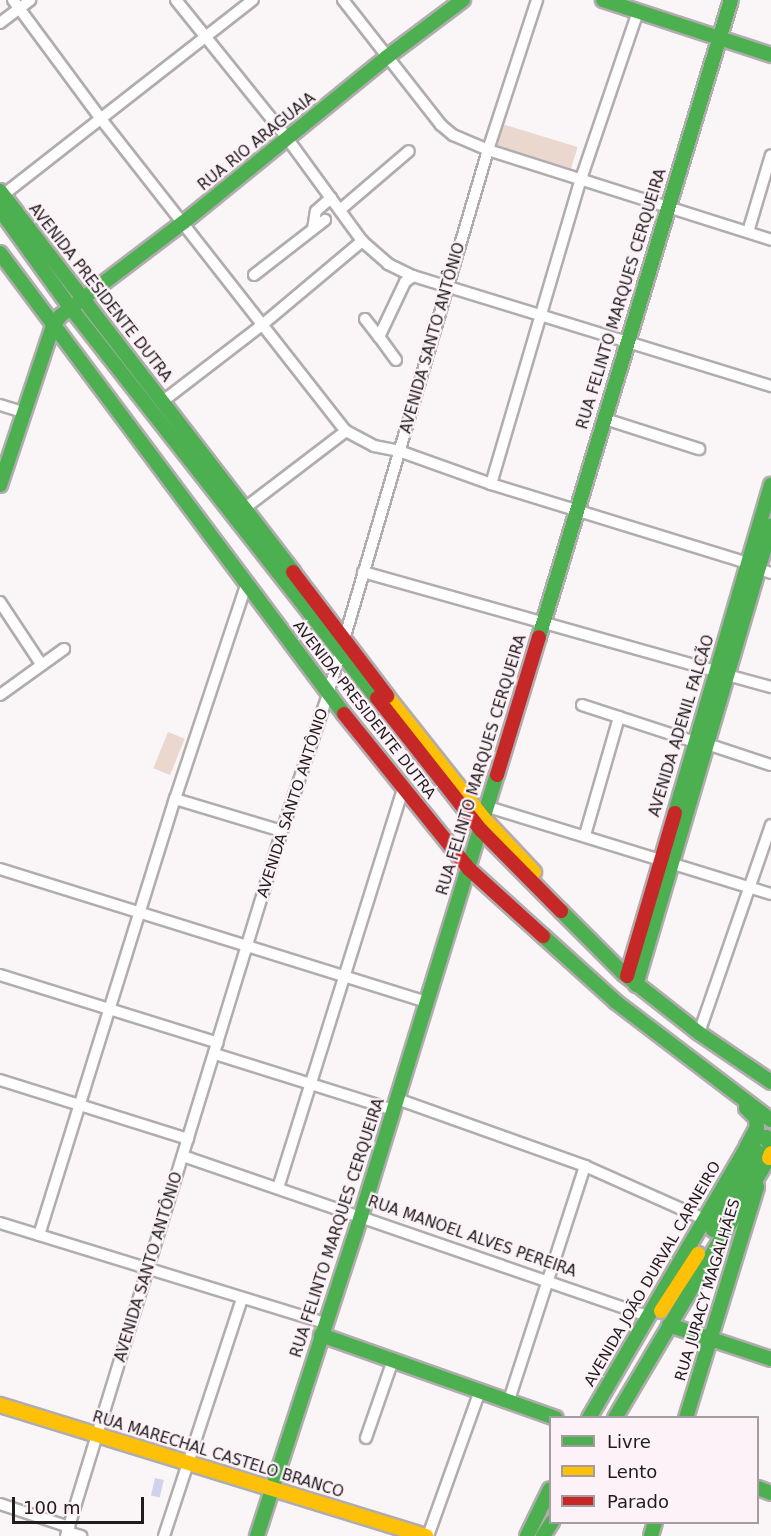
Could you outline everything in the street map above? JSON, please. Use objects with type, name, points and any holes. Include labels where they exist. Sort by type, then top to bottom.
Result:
[{"type":"main road","name":"RUA RIO ARAGUAIA","points":[[53,326],[83,296],[184,222],[387,57],[463,0]]},
{"type":"main road","points":[[603,0],[771,56]]},
{"type":"main road","name":"RUA FELINTO MARQUES CERQUEIRA","points":[[257,1536],[361,1216],[485,818],[730,0]]},
{"type":"main road","name":"AVENIDA PRESIDENTE DUTRA","points":[[2,193],[17,223],[70,307],[114,363],[240,512],[341,646],[485,818],[629,978],[699,1033],[765,1076]]},
{"type":"main road","name":"AVENIDA PRESIDENTE DUTRA","points":[[0,210],[17,223],[83,296],[163,401],[202,465]]},
{"type":"main road","name":"AVENIDA PRESIDENTE DUTRA","points":[[0,253],[247,582],[328,694],[403,790],[469,869],[616,1002],[737,1097],[771,1120]]},
{"type":"main road","points":[[0,485],[22,412],[53,326]]},
{"type":"main road","points":[[114,363],[128,355]]},
{"type":"main road","name":"AVENIDA ADENIL FALCÃO","points":[[759,568],[771,485]]},
{"type":"main road","name":"AVENIDA ADENIL FALCÃO","points":[[629,978],[722,673],[759,568],[771,525]]},
{"type":"main road","points":[[765,1076],[771,1097]]},
{"type":"main road","points":[[616,1416],[646,1362],[761,1173],[763,1153],[756,1118],[737,1097]]},
{"type":"main road","points":[[627,1353],[672,1295],[763,1153]]},
{"type":"main road","name":"AVENIDA JOÃO DURVAL CARNEIRO","points":[[590,1416],[704,1219],[763,1153]]},
{"type":"main road","name":"RUA JURACY MAGALHÃES","points":[[687,1416],[761,1173]]},
{"type":"main road","points":[[646,1362],[672,1295]]},
{"type":"main road","points":[[669,1325],[771,1359]]},
{"type":"main road","points":[[323,1329],[393,1360],[551,1416]]},
{"type":"main road","name":"RUA MARECHAL CASTELO BRANCO","points":[[0,1405],[188,1465],[427,1536]]},
{"type":"main road","points":[[527,1533],[549,1491]]},
{"type":"street","points":[[0,23],[16,4],[30,0]]},
{"type":"street","points":[[177,0],[204,37],[287,138],[362,241],[388,264],[413,276],[771,386]]},
{"type":"street","points":[[2,193],[253,0]]},
{"type":"street","points":[[344,0],[441,125],[468,144],[667,205],[771,240]]},
{"type":"street","name":"AVENIDA SANTO ANTÔNIO","points":[[67,1532],[282,831],[328,694],[488,150],[537,0]]},
{"type":"street","points":[[16,4],[101,119],[346,431],[374,446],[399,451],[491,484],[759,568]]},
{"type":"street","points":[[491,484],[581,179],[638,12]]},
{"type":"street","points":[[340,209],[409,151]]},
{"type":"street","points":[[748,232],[771,155]]},
{"type":"street","points":[[313,229],[316,211],[331,198]]},
{"type":"street","points":[[254,275],[325,220]]},
{"type":"street","points":[[163,401],[262,325],[362,241]]},
{"type":"street","points":[[379,338],[405,282],[413,276]]},
{"type":"street","points":[[365,319],[396,360]]},
{"type":"street","points":[[0,405],[22,412]]},
{"type":"street","points":[[605,419],[699,449]]},
{"type":"street","points":[[240,512],[346,431]]},
{"type":"street","points":[[363,572],[771,687]]},
{"type":"street","points":[[39,1235],[175,799],[247,582]]},
{"type":"street","points":[[0,602],[41,664]]},
{"type":"street","points":[[0,695],[64,649]]},
{"type":"street","points":[[582,705],[771,765]]},
{"type":"street","points":[[585,835],[619,717]]},
{"type":"street","points":[[278,1188],[403,790]]},
{"type":"street","points":[[175,799],[282,831]]},
{"type":"street","points":[[485,818],[585,835],[771,894]]},
{"type":"street","points":[[699,1033],[771,825]]},
{"type":"street","points":[[0,869],[428,1002]]},
{"type":"street","points":[[0,975],[218,1043]]},
{"type":"street","points":[[215,1054],[312,1085],[395,1105],[585,1166],[704,1219]]},
{"type":"street","points":[[0,1080],[188,1139]]},
{"type":"street","name":"RUA MANOEL ALVES PEREIRA","points":[[183,1156],[647,1316]]},
{"type":"street","points":[[509,1400],[585,1166]]},
{"type":"street","points":[[0,1223],[242,1299],[323,1329]]},
{"type":"street","points":[[166,1536],[242,1299]]},
{"type":"street","points":[[366,1438],[393,1360]]},
{"type":"street","points":[[427,1536],[480,1391]]},
{"type":"street","points":[[0,1504],[81,1536]]},
{"type":"shaded area","points":[[502,124],[578,147],[571,168],[496,145]]},
{"type":"shaded area","points":[[168,732],[185,739],[170,775],[153,768]]},
{"type":"water","points":[[155,1478],[164,1480],[160,1498],[151,1496]]},
{"type":"traffic: fast","points":[[0,485],[53,326],[60,316],[184,222],[387,57],[463,0]]},
{"type":"traffic: fast","points":[[603,0],[771,55]]},
{"type":"traffic: fast","points":[[539,637],[731,0]]},
{"type":"traffic: fast","points":[[0,191],[293,572]]},
{"type":"traffic: fast","points":[[0,210],[70,307],[377,698]]},
{"type":"traffic: fast","points":[[0,253],[344,714]]},
{"type":"traffic: fast","points":[[675,813],[771,485]]},
{"type":"traffic: fast","points":[[636,985],[771,525]]},
{"type":"traffic: fast","points":[[257,1536],[361,1216],[497,775]]},
{"type":"traffic: fast","points":[[561,911],[624,974],[699,1033],[771,1082]]},
{"type":"traffic: fast","points":[[543,936],[616,1002],[771,1120]]},
{"type":"traffic: fast","points":[[746,1108],[756,1118],[757,1127],[747,1146]]},
{"type":"traffic: fast","points":[[590,1416],[747,1146],[759,1137],[766,1137],[770,1146],[767,1161],[616,1416]]},
{"type":"traffic: fast","points":[[713,1230],[757,1152]]},
{"type":"traffic: fast","points":[[687,1416],[757,1187]]},
{"type":"traffic: fast","points":[[669,1325],[771,1359]]},
{"type":"traffic: fast","points":[[321,1335],[550,1416]]},
{"type":"traffic: fast","points":[[759,1488],[771,1493]]},
{"type":"traffic: fast","points":[[527,1536],[549,1491]]},
{"type":"traffic: fast","points":[[543,1536],[551,1524]]},
{"type":"traffic: fast","points":[[651,1536],[654,1524]]},
{"type":"traffic: slow","points":[[387,696],[484,819],[534,872]]},
{"type":"traffic: slow","points":[[769,1158],[771,1153]]},
{"type":"traffic: slow","points":[[661,1311],[698,1254]]},
{"type":"traffic: slow","points":[[0,1405],[426,1536]]},
{"type":"traffic: jam","points":[[293,572],[387,696]]},
{"type":"traffic: jam","points":[[497,775],[539,637]]},
{"type":"traffic: jam","points":[[377,698],[481,830],[561,911]]},
{"type":"traffic: jam","points":[[344,714],[469,869],[543,936]]},
{"type":"traffic: jam","points":[[627,976],[675,813]]}]
